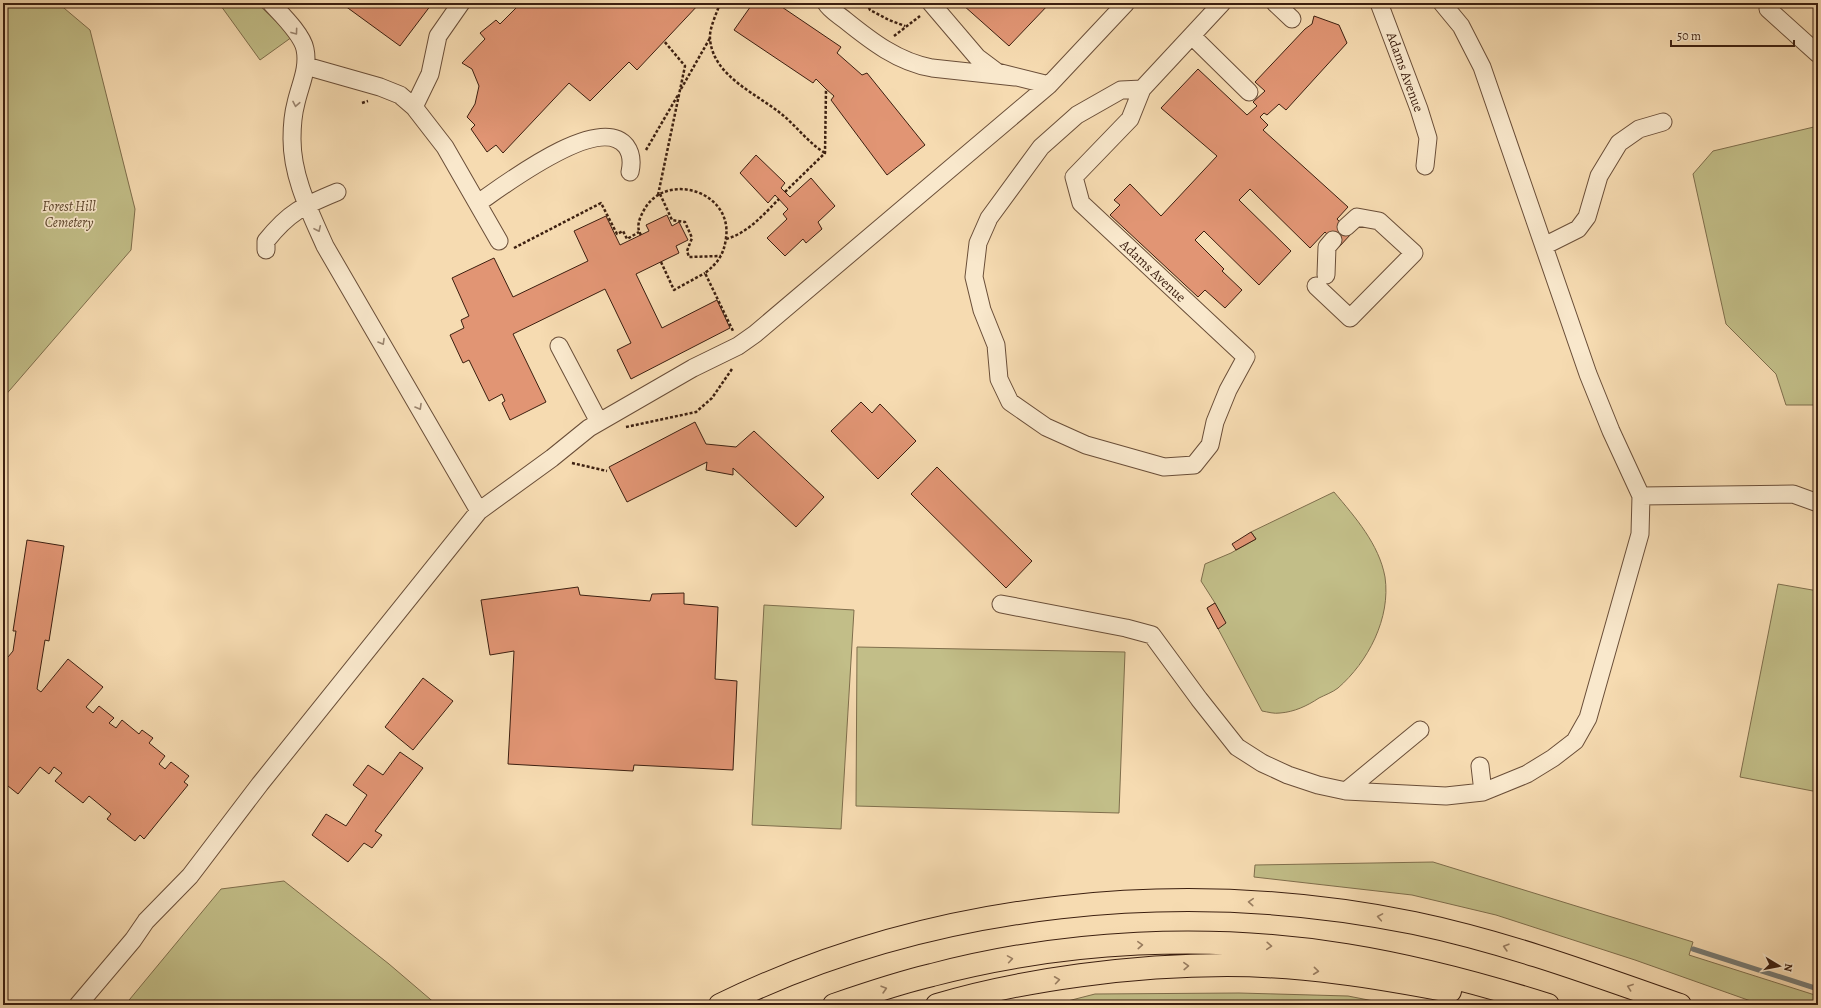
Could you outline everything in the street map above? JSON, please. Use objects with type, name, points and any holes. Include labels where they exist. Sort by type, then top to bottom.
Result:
[{"type":"highway","points":[[720,1005],[796,972],[858,951],[921,933],[980,920],[1045,909],[1105,903],[1176,900],[1231,900],[1293,904],[1415,923],[1536,955],[1680,1005]]},
{"type":"highway","points":[[834,1005],[932,975],[988,962],[1108,946],[1168,943],[1259,946],[1345,955],[1406,966],[1456,978],[1548,1005]]},
{"type":"highway","points":[[937,1005],[1054,980],[1169,967],[1228,965],[1342,973],[1402,982],[1527,1005]]},
{"type":"street","points":[[271,3],[293,29],[305,48],[306,66],[296,104],[292,139],[295,171],[306,205],[325,246],[479,511]]},
{"type":"street","points":[[414,107],[430,74],[438,36],[461,3]]},
{"type":"street","points":[[826,3],[861,33],[904,60],[932,68],[1015,77]]},
{"type":"street","points":[[78,1005],[133,940],[146,921],[190,876],[260,784],[479,511],[599,422],[693,368],[738,346],[754,334],[1050,85],[1126,3]]},
{"type":"street","points":[[1142,89],[1222,3]]},
{"type":"street","points":[[1275,3],[1292,19]]},
{"type":"street","name":"Adams Avenue","points":[[1378,3],[1419,108],[1428,138],[1425,166]]},
{"type":"street","points":[[1001,604],[1126,628],[1152,635],[1199,699],[1237,747],[1262,763],[1288,775],[1318,785],[1346,790],[1446,796],[1483,792],[1527,774],[1553,758],[1575,741],[1588,718],[1640,534],[1641,496],[1611,431],[1588,374],[1482,67],[1461,26],[1442,3]]},
{"type":"street","points":[[928,8],[977,57],[997,72],[1050,85]]},
{"type":"street","points":[[1768,8],[1818,54]]},
{"type":"street","points":[[1192,36],[1248,92]]},
{"type":"street","points":[[306,66],[380,87],[400,95],[414,107],[445,147],[499,241]]},
{"type":"street","name":"Adams Avenue","points":[[1142,89],[1130,119],[1074,177],[1081,203],[1246,357],[1228,390],[1215,422],[1210,445],[1194,465],[1164,467],[1086,445],[1046,427],[1010,402],[999,379],[996,345],[982,310],[974,277],[978,243],[989,218],[1041,147],[1077,115],[1121,90],[1142,89]]},
{"type":"street","points":[[1544,246],[1578,229],[1587,216],[1599,176],[1619,143],[1639,130],[1663,122]]},
{"type":"street","points":[[478,203],[557,151],[592,139],[610,138],[622,142],[629,151],[632,163],[630,172]]},
{"type":"street","points":[[266,250],[266,241],[287,217],[306,205],[337,192]]},
{"type":"street","points":[[1333,240],[1327,247],[1321,280],[1350,318],[1414,254],[1379,221],[1357,217],[1346,228]]},
{"type":"street","points":[[559,346],[599,422]]},
{"type":"street","points":[[1641,496],[1793,494],[1818,503]]},
{"type":"street","points":[[1346,790],[1420,730]]},
{"type":"street","points":[[1480,766],[1483,792]]},
{"type":"path","points":[[645,152],[710,37],[720,3]]},
{"type":"path","points":[[867,3],[870,10],[876,14],[906,26]]},
{"type":"path","points":[[889,41],[928,8]]},
{"type":"path","points":[[710,37],[714,54],[727,75],[781,113],[824,154]]},
{"type":"path","points":[[664,41],[685,66],[659,194],[672,220],[685,222],[692,238],[687,251],[689,257],[721,256]]},
{"type":"path","points":[[785,192],[824,154],[826,89]]},
{"type":"path","points":[[641,235],[638,225],[643,210],[650,201],[659,194],[683,189],[695,191],[706,196],[722,211],[727,231],[726,239],[721,256],[705,273],[674,290],[661,262]]},
{"type":"path","points":[[726,239],[746,230],[779,199]]},
{"type":"path","points":[[620,428],[696,412],[712,398],[743,353],[729,337],[734,333],[705,273]]},
{"type":"path","points":[[552,458],[607,472]]},
{"type":"green space","name":"Forest Hill Cemetery","points":[[3,3],[58,3],[90,30],[135,209],[131,250],[3,398]]},
{"type":"green space","points":[[224,3],[257,3],[292,37],[260,60],[221,6]]},
{"type":"green space","points":[[1818,126],[1818,405],[1786,405],[1776,374],[1726,324],[1693,174],[1713,151]]},
{"type":"green space","points":[[1334,492],[1350,511],[1372,542],[1382,565],[1385,577],[1386,592],[1381,623],[1368,652],[1349,677],[1338,688],[1310,704],[1295,710],[1278,713],[1262,711],[1207,608],[1215,603],[1201,581],[1205,564],[1231,553],[1256,539],[1251,532]]},
{"type":"green space","points":[[1778,584],[1818,591],[1818,792],[1740,777]]},
{"type":"green space","points":[[764,605],[854,610],[841,829],[752,825]]},
{"type":"green space","points":[[857,647],[1125,652],[1119,813],[856,806]]},
{"type":"green space","points":[[1433,862],[1693,942],[1689,955],[1818,996],[1818,1005],[1762,1005],[1635,960],[1496,915],[1412,895],[1254,877],[1255,865]]},
{"type":"green space","points":[[284,881],[389,964],[437,1005],[125,1005],[221,889]]},
{"type":"green space","points":[[1239,993],[1348,996],[1394,1005],[1052,1005],[1095,994]]},
{"type":"building","points":[[341,3],[429,3],[431,5],[400,46]]},
{"type":"building","points":[[521,3],[700,3],[637,70],[629,62],[590,101],[569,83],[503,153],[496,145],[487,152],[471,129],[475,125],[467,117],[475,104],[479,86],[472,69],[462,63],[485,39],[480,33],[496,20],[500,24]]},
{"type":"building","points":[[753,3],[776,3],[841,47],[837,53],[862,75],[867,73],[925,145],[887,175],[831,100],[834,96],[816,79],[813,83],[734,30]]},
{"type":"building","points":[[945,3],[957,3],[946,8]]},
{"type":"building","points":[[965,3],[1050,3],[1009,46],[963,5]]},
{"type":"building","points":[[1314,16],[1339,25],[1347,43],[1286,110],[1279,104],[1267,115],[1264,113],[1260,117],[1268,125],[1263,130],[1348,207],[1337,219],[1351,234],[1339,247],[1325,232],[1310,248],[1250,189],[1239,200],[1291,251],[1259,285],[1204,231],[1195,240],[1224,269],[1222,271],[1242,290],[1225,308],[1205,290],[1198,297],[1110,215],[1120,205],[1114,200],[1130,184],[1161,216],[1217,156],[1161,108],[1198,69],[1247,115],[1257,106],[1253,102],[1265,91],[1255,82],[1305,29],[1312,24]]},
{"type":"building","points":[[756,155],[785,183],[781,188],[790,197],[811,178],[835,206],[818,222],[822,229],[806,243],[803,239],[785,256],[767,238],[787,219],[783,214],[788,209],[775,195],[768,203],[740,173]]},
{"type":"building","points":[[667,215],[672,226],[679,222],[688,240],[676,246],[679,253],[636,274],[662,328],[717,300],[730,328],[631,379],[617,350],[631,343],[605,289],[513,334],[546,402],[510,420],[502,403],[505,401],[502,394],[489,401],[469,360],[463,363],[450,335],[464,328],[461,320],[469,316],[452,278],[494,258],[513,297],[588,261],[574,231],[606,216],[620,245],[649,231],[646,225]]},
{"type":"building","points":[[861,402],[872,413],[880,404],[916,441],[878,479],[831,431]]},
{"type":"building","points":[[695,422],[706,444],[736,447],[754,431],[824,497],[796,527],[733,468],[733,475],[706,470],[707,462],[627,502],[609,467]]},
{"type":"building","points":[[937,467],[1032,561],[1006,588],[911,494]]},
{"type":"building","points":[[1251,532],[1256,539],[1236,550],[1232,544]]},
{"type":"building","points":[[27,540],[64,546],[49,641],[45,640],[37,689],[41,692],[68,659],[103,687],[86,707],[93,713],[99,706],[114,718],[109,723],[116,728],[122,720],[139,734],[142,730],[153,738],[149,743],[165,756],[159,764],[165,769],[171,762],[189,776],[184,782],[188,785],[144,839],[140,835],[135,841],[107,819],[111,814],[89,796],[83,803],[55,781],[62,773],[54,767],[49,774],[40,767],[18,794],[3,782],[3,647],[7,650],[4,654],[8,657],[13,651],[16,631],[13,631]]},
{"type":"building","points":[[578,587],[580,595],[650,601],[652,594],[684,593],[684,604],[718,607],[715,679],[737,681],[733,770],[634,765],[633,771],[508,764],[514,651],[490,655],[481,600]]},
{"type":"building","points":[[1215,603],[1226,623],[1218,629],[1207,608]]},
{"type":"building","points":[[423,678],[453,701],[413,750],[385,727]]},
{"type":"building","points":[[400,752],[423,768],[375,831],[382,835],[372,848],[364,843],[348,862],[312,835],[326,814],[346,826],[367,795],[353,785],[368,765],[383,775]]},
{"type":"waterway","points":[[1693,949],[1818,989]]}]
